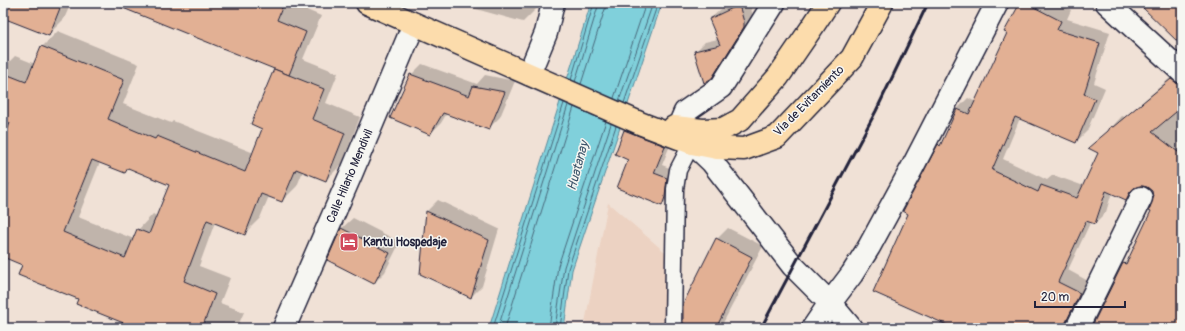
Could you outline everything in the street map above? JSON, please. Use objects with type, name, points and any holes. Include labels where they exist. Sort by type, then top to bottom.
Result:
[{"type":"highway","name":"Vía de Evitamiento","points":[[367,3],[634,120],[687,136],[717,148],[744,149],[777,137],[852,58],[882,3]]},
{"type":"highway","name":"Vía de Evitamiento","points":[[687,136],[703,130],[723,129],[740,120],[778,77],[828,3]]},
{"type":"street","points":[[538,78],[553,3]]},
{"type":"street","points":[[774,3],[721,87],[685,112],[682,119],[687,136],[712,162],[793,266],[830,303],[851,328]]},
{"type":"street","points":[[813,328],[852,274],[869,247],[912,168],[997,3]]},
{"type":"street","points":[[1107,3],[1182,72]]},
{"type":"street","name":"Calle Hilario Mendivil","points":[[284,328],[414,24]]},
{"type":"street","points":[[1077,328],[1141,198]]},
{"type":"lane","points":[[673,328],[675,189],[678,170],[687,136]]},
{"type":"shaded area","points":[[608,203],[680,265],[663,328],[584,328]]},
{"type":"water","name":"Huatanay","points":[[591,3],[662,3],[572,270],[564,328],[489,328]]},
{"type":"building","points":[[3,3],[62,3],[49,36],[3,18]]},
{"type":"building","points":[[113,3],[284,3],[277,20],[306,32],[289,75]]},
{"type":"building","points":[[1020,3],[1026,3],[1061,21],[1057,30],[1100,43],[1084,94],[1095,99],[1076,143],[1015,117],[992,170],[1038,192],[1041,185],[1077,198],[1098,153],[1088,148],[1108,131],[1111,126],[1113,127],[1171,79],[1179,84],[1182,84],[1182,107],[1152,132],[1182,155],[1182,328],[1091,328],[1123,263],[1126,264],[1151,211],[1149,210],[1153,198],[1152,191],[1147,187],[1141,186],[1134,188],[1126,200],[1106,191],[1095,224],[1086,221],[1058,282],[1080,293],[1066,322],[1065,328],[954,328],[873,292],[908,214],[903,211],[938,144],[940,146],[957,109],[969,114],[1007,33],[1004,32]]},
{"type":"building","points":[[1138,3],[1182,3],[1182,46]]},
{"type":"building","points":[[739,5],[744,27],[712,78],[704,83],[694,51],[720,45],[709,19]]},
{"type":"building","points":[[41,46],[124,80],[108,119],[155,139],[157,136],[245,172],[262,129],[251,124],[274,69],[324,89],[312,119],[345,133],[326,181],[296,169],[282,202],[261,194],[245,235],[207,220],[184,281],[215,294],[202,328],[136,328],[76,304],[78,299],[18,275],[22,265],[3,257],[3,141],[10,123],[3,121],[3,73],[26,82]],"holes":[[[92,160],[125,173],[128,168],[169,185],[149,234],[137,229],[125,258],[63,232]]]},
{"type":"building","points":[[410,74],[469,96],[473,86],[505,92],[489,130],[443,113],[430,135],[390,118]]},
{"type":"building","points":[[624,130],[665,146],[654,173],[667,178],[665,197],[662,206],[617,188],[628,160],[615,154]]},
{"type":"building","points":[[426,211],[489,240],[471,298],[420,274]]},
{"type":"building","name":"Kantu Hospedaje","points":[[341,228],[390,253],[374,284],[327,260]]},
{"type":"building","points":[[716,238],[752,257],[716,328],[693,328],[683,323],[683,304]]},
{"type":"railway","points":[[761,328],[876,111],[928,3]]},
{"type":"place","name":"Kantu Hospedaje","points":[[349,242]]}]
